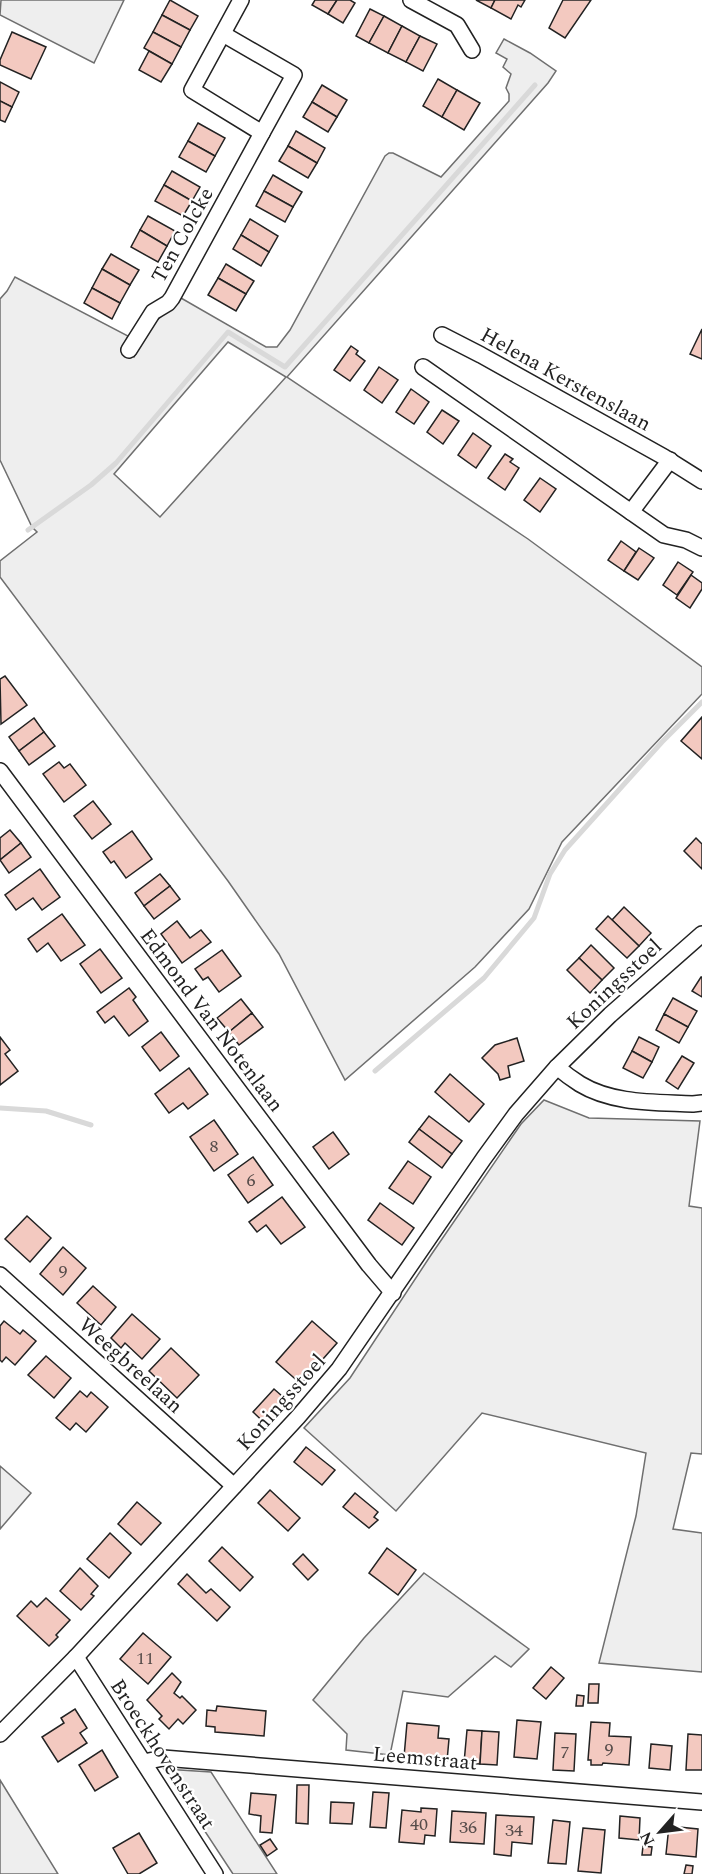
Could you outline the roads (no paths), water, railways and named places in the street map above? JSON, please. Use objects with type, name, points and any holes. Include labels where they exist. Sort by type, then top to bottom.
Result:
[{"type":"street","points":[[241,0],[192,90],[262,132]]},
{"type":"street","points":[[411,0],[457,25],[472,51]]},
{"type":"street","name":"Ten Colcke","points":[[129,350],[153,312],[172,298],[294,75],[223,34]]},
{"type":"street","name":"Helena Kerstenslaan","points":[[442,335],[670,460],[702,481]]},
{"type":"street","points":[[423,367],[663,535],[686,540],[702,548]]},
{"type":"street","points":[[632,512],[670,460]]},
{"type":"street","name":"Edmond Van Notenlaan","points":[[0,771],[355,1246],[393,1293]]},
{"type":"street","name":"Koningsstoel","points":[[0,1734],[76,1657],[339,1369],[484,1158],[516,1114],[557,1067],[639,988],[702,934]]},
{"type":"street","points":[[557,1067],[581,1085],[625,1100],[702,1103]]},
{"type":"street","name":"Weegbreelaan","points":[[0,1275],[234,1486]]},
{"type":"street","name":"Broeckhovenstraat","points":[[76,1657],[215,1874]]},
{"type":"street","name":"Leemstraat","points":[[144,1762],[163,1758],[702,1802]]},
{"type":"waterway","points":[[28,530],[91,485],[116,463],[228,332],[285,367],[535,85]]},
{"type":"waterway","points":[[375,1071],[484,978],[534,918],[550,874],[565,850],[662,742],[702,702]]},
{"type":"waterway","points":[[0,1108],[46,1111],[91,1125]]}]
